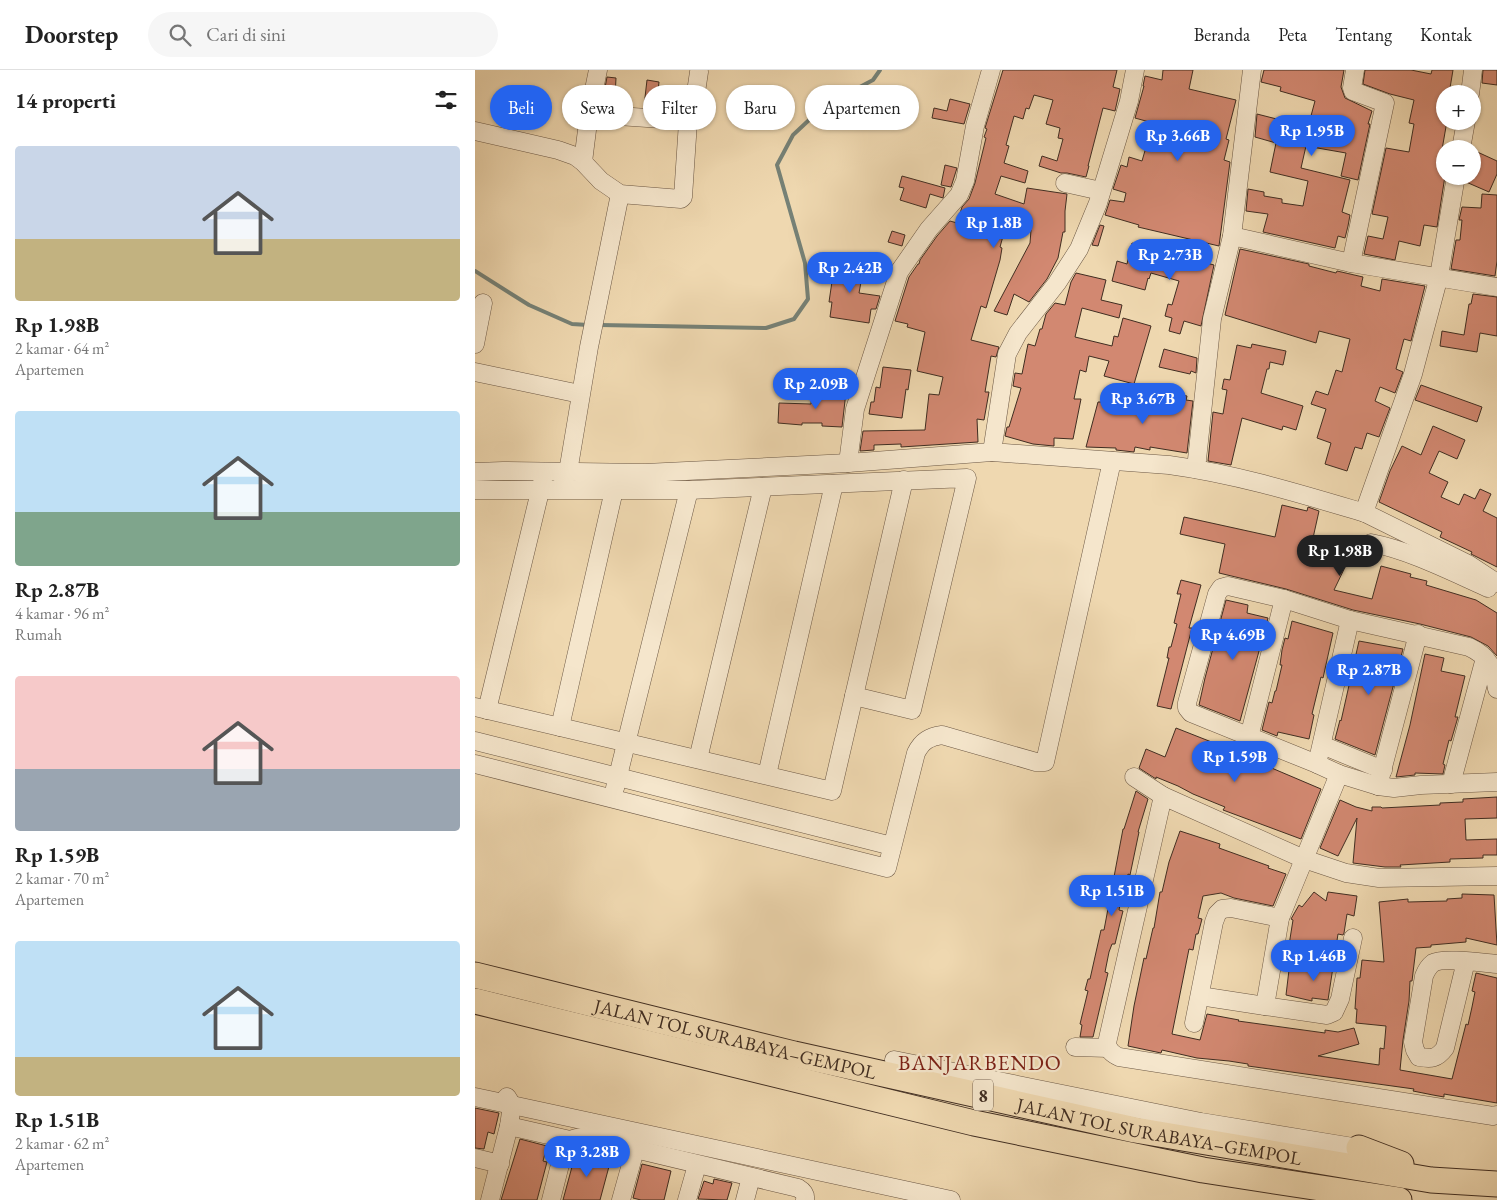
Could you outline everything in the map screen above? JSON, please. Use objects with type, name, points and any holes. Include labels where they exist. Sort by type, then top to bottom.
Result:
[{"type":"highway","name":"JALAN TOL SURABAYA–GEMPOL","points":[[475,975],[794,1054],[1135,1130],[1431,1180],[1497,1184]]},
{"type":"highway","name":"JALAN TOL SURABAYA–GEMPOL","points":[[475,1002],[974,1123],[1203,1170],[1399,1200]]},
{"type":"highway","points":[[794,1054],[852,1051],[895,1060]]},
{"type":"highway","points":[[1359,1148],[1399,1163],[1431,1180]]},
{"type":"street","points":[[595,85],[598,70]]},
{"type":"street","points":[[848,463],[855,409],[899,272],[929,230],[959,195],[965,181],[975,126],[991,70]]},
{"type":"street","points":[[992,452],[1007,354],[1018,333],[1057,283],[1079,249],[1101,192],[1129,101],[1135,70]]},
{"type":"street","points":[[1196,469],[1212,319],[1232,236],[1252,70]]},
{"type":"street","points":[[1351,263],[1385,104],[1353,91],[1355,70]]},
{"type":"street","points":[[1471,85],[1473,70]]},
{"type":"street","points":[[697,85],[699,72]]},
{"type":"street","points":[[583,162],[587,130]]},
{"type":"street","points":[[475,131],[567,152],[583,162],[601,181],[620,194],[683,198],[687,130]]},
{"type":"street","points":[[1065,183],[1101,192]]},
{"type":"street","points":[[1365,514],[1413,374],[1439,276],[1454,185]]},
{"type":"street","points":[[560,490],[568,472],[596,308],[620,194]]},
{"type":"street","points":[[1232,236],[1351,263],[1497,287]]},
{"type":"street","points":[[475,344],[483,303]]},
{"type":"street","points":[[475,372],[581,394]]},
{"type":"street","points":[[475,472],[645,473],[848,463],[992,452],[1196,469],[1285,489],[1365,514],[1468,564],[1497,583]]},
{"type":"street","points":[[475,764],[887,868],[916,753],[920,744],[930,737],[942,735],[1036,762],[1045,762],[1112,461]]},
{"type":"street","points":[[544,472],[481,708],[832,791],[904,480]]},
{"type":"street","points":[[475,490],[689,490],[967,478],[912,710],[854,696]]},
{"type":"street","points":[[767,776],[835,484]]},
{"type":"street","points":[[698,759],[763,487]]},
{"type":"street","points":[[560,727],[615,490]]},
{"type":"street","points":[[613,799],[689,490]]},
{"type":"street","points":[[1363,551],[1371,543],[1385,546],[1448,570],[1497,592]]},
{"type":"street","points":[[1381,778],[1339,774],[1191,713],[1187,708],[1187,703],[1217,594],[1221,588],[1229,586],[1238,587],[1284,598],[1350,620],[1469,647],[1479,652],[1485,658],[1494,673],[1497,689]]},
{"type":"street","points":[[1249,737],[1284,598]]},
{"type":"street","points":[[1317,764],[1350,620]]},
{"type":"street","points":[[1381,778],[1417,634]]},
{"type":"street","points":[[1451,784],[1485,658]]},
{"type":"street","points":[[475,741],[892,846]]},
{"type":"street","points":[[1322,745],[1381,778],[1394,788],[1497,782]]},
{"type":"street","points":[[1265,1006],[1280,918],[1339,774]]},
{"type":"street","points":[[1134,777],[1163,796],[1305,859],[1346,873],[1362,877],[1497,876]]},
{"type":"street","points":[[1108,1048],[1108,1038],[1163,796]]},
{"type":"street","points":[[1194,1023],[1214,922],[1222,909],[1231,908],[1280,918]]},
{"type":"street","points":[[1200,996],[1327,1015],[1334,1012],[1340,999],[1353,938]]},
{"type":"street","points":[[1465,961],[1445,1048],[1440,1055],[1430,1058],[1419,1058],[1413,1042],[1424,976],[1429,967],[1435,962],[1465,961],[1497,964]]},
{"type":"street","points":[[1075,1047],[1108,1048],[1119,1057],[1497,1116]]},
{"type":"street","points":[[895,1060],[1201,1122],[1359,1148]]},
{"type":"street","points":[[475,1085],[503,1093],[512,1106],[509,1126],[490,1200]]},
{"type":"street","points":[[475,1097],[873,1192],[951,1200]]},
{"type":"street","points":[[509,1126],[570,1140]]},
{"type":"street","points":[[551,1200],[565,1145],[576,1137],[589,1138],[798,1188],[805,1196],[805,1200]]},
{"type":"street","points":[[621,1200],[635,1150]]},
{"type":"street","points":[[475,1158],[500,1164]]},
{"type":"street","points":[[687,1200],[697,1164]]},
{"type":"street","points":[[745,1200],[751,1177]]},
{"type":"building","points":[[1003,70],[1117,70],[1113,87],[1120,89],[1115,111],[1103,108],[1086,177],[1061,173],[1039,166],[1042,156],[1057,161],[1063,139],[1058,138],[1060,128],[1046,124],[1053,100],[1034,95],[1029,109],[1026,108],[1023,119],[1014,116],[1006,145],[1009,146],[1004,163],[1028,171],[1025,183],[1001,176],[995,194],[1024,204],[1027,188],[1067,194],[1065,232],[1063,232],[1058,258],[1047,279],[1029,302],[1014,294],[1007,315],[994,311],[1030,243],[1031,230],[1005,229],[1000,247],[1002,248],[1000,260],[986,308],[981,306],[971,340],[999,347],[996,357],[991,356],[985,392],[989,392],[984,420],[977,419],[978,442],[901,447],[901,444],[874,445],[874,450],[860,451],[863,431],[925,430],[929,394],[939,395],[943,377],[917,371],[925,332],[907,327],[908,324],[895,321],[909,277],[937,236],[950,221],[957,223],[962,207],[969,199],[986,138],[984,137],[987,129],[985,128]]},
{"type":"building","points":[[1163,70],[1193,70],[1189,89],[1236,100],[1226,139],[1229,140],[1224,160],[1230,162],[1219,246],[1138,227],[1139,225],[1105,215],[1110,200],[1124,202],[1126,193],[1113,189],[1121,165],[1127,167],[1129,157],[1142,161],[1153,123],[1135,118],[1145,76],[1162,80]]},
{"type":"building","points":[[1264,70],[1344,70],[1341,87],[1345,98],[1372,111],[1358,180],[1341,176],[1346,153],[1306,146],[1301,168],[1350,180],[1342,212],[1350,215],[1348,226],[1345,238],[1338,236],[1335,248],[1263,232],[1268,214],[1246,211],[1248,189],[1264,192],[1264,196],[1282,199],[1282,203],[1303,206],[1308,181],[1270,172],[1276,143],[1255,137],[1257,114],[1308,127],[1315,101],[1280,91],[1281,87],[1261,82]]},
{"type":"building","points":[[1365,70],[1411,70],[1431,74],[1432,70],[1453,70],[1450,85],[1436,85],[1436,130],[1445,130],[1444,140],[1436,140],[1436,185],[1444,185],[1437,227],[1424,225],[1420,246],[1399,241],[1395,260],[1364,254],[1368,236],[1383,239],[1388,217],[1372,214],[1386,148],[1409,152],[1414,124],[1409,123],[1414,100],[1363,84]]},
{"type":"building","points":[[1483,70],[1497,70],[1497,85],[1482,83]]},
{"type":"building","points":[[607,77],[616,78],[616,85],[606,85]]},
{"type":"building","points":[[647,80],[659,82],[659,85],[646,85]]},
{"type":"building","points":[[950,99],[970,104],[964,124],[932,118],[934,108],[947,111]]},
{"type":"building","points":[[1481,154],[1497,161],[1497,174],[1489,192],[1473,185],[1481,185]]},
{"type":"building","points":[[945,165],[957,168],[951,187],[941,185]]},
{"type":"building","points":[[902,176],[945,188],[943,198],[930,194],[926,208],[900,200],[904,188],[899,187]]},
{"type":"building","points":[[1482,194],[1497,195],[1497,261],[1495,276],[1451,269],[1456,240],[1460,240],[1462,220],[1459,220],[1462,207],[1481,208]]},
{"type":"building","points":[[1100,225],[1104,226],[1098,246],[1092,245]]},
{"type":"building","points":[[892,231],[905,235],[902,246],[888,242]]},
{"type":"building","points":[[1132,243],[1214,265],[1201,326],[1184,321],[1180,334],[1169,331],[1172,318],[1165,316],[1168,304],[1172,305],[1179,281],[1151,273],[1145,290],[1112,281],[1117,261],[1127,264]]},
{"type":"building","points":[[1240,249],[1309,264],[1309,266],[1336,273],[1337,271],[1363,277],[1361,286],[1380,291],[1382,279],[1425,286],[1411,341],[1404,339],[1396,369],[1403,372],[1395,393],[1380,387],[1375,401],[1390,408],[1379,437],[1367,433],[1362,449],[1355,447],[1347,471],[1325,464],[1331,443],[1317,438],[1326,409],[1311,404],[1316,391],[1328,395],[1336,370],[1342,372],[1350,339],[1319,331],[1316,343],[1225,315]]},
{"type":"building","points":[[835,261],[864,266],[859,293],[880,296],[876,309],[871,309],[869,323],[830,317],[832,302],[829,302]]},
{"type":"building","points":[[1076,273],[1106,280],[1101,300],[1122,305],[1119,318],[1082,308],[1075,337],[1112,346],[1114,336],[1118,337],[1123,318],[1151,326],[1134,384],[1104,376],[1109,361],[1089,356],[1086,372],[1080,370],[1074,399],[1081,399],[1073,439],[1054,438],[1054,446],[1033,444],[1005,436],[1021,388],[1013,386],[1015,373],[1022,374],[1028,344],[1035,346],[1046,314],[1055,303],[1065,305],[1071,282]]},
{"type":"building","points":[[1473,294],[1497,297],[1497,336],[1480,333],[1477,352],[1440,346],[1442,331],[1464,335],[1469,304],[1471,304]]},
{"type":"building","points":[[1252,344],[1286,351],[1283,365],[1270,362],[1261,393],[1303,406],[1296,430],[1283,426],[1282,430],[1242,418],[1231,465],[1208,461],[1213,412],[1223,414],[1227,390],[1222,389],[1224,379],[1230,380],[1237,345],[1251,348]]},
{"type":"building","points":[[1164,349],[1197,358],[1196,373],[1191,371],[1190,374],[1159,367]]},
{"type":"building","points":[[883,367],[911,370],[902,418],[869,414],[871,402],[874,402],[876,387],[880,388]]},
{"type":"building","points":[[1421,385],[1482,407],[1477,422],[1415,400]]},
{"type":"building","points":[[812,390],[846,392],[842,427],[822,426],[822,423],[802,423],[802,425],[778,423],[779,403],[811,404]]},
{"type":"building","points":[[1152,394],[1175,398],[1176,394],[1187,396],[1186,400],[1193,401],[1187,453],[1150,447],[1150,450],[1135,447],[1134,452],[1116,450],[1116,448],[1086,447],[1098,402],[1112,402],[1112,404],[1147,411]]},
{"type":"building","points":[[1433,426],[1465,440],[1457,459],[1439,451],[1429,473],[1448,482],[1441,497],[1459,505],[1464,494],[1475,499],[1480,489],[1491,494],[1483,511],[1497,518],[1497,567],[1471,554],[1472,552],[1440,537],[1442,532],[1379,502],[1390,471],[1402,446],[1421,455]]},
{"type":"building","points":[[1282,505],[1307,511],[1308,507],[1319,511],[1311,547],[1347,563],[1334,590],[1372,599],[1381,566],[1411,574],[1410,577],[1427,581],[1426,585],[1476,600],[1497,613],[1497,656],[1488,646],[1471,637],[1353,610],[1286,589],[1219,573],[1225,544],[1180,534],[1184,517],[1275,537]]},
{"type":"building","points":[[1181,580],[1201,585],[1189,628],[1192,628],[1171,709],[1157,706],[1169,658],[1167,658],[1169,647],[1171,647],[1177,624],[1174,623],[1181,594],[1177,594]]},
{"type":"building","points":[[1226,600],[1248,605],[1247,613],[1268,618],[1240,721],[1199,705]]},
{"type":"building","points":[[1292,621],[1333,633],[1323,678],[1321,677],[1312,714],[1314,715],[1309,739],[1278,732],[1277,736],[1262,730],[1269,702],[1272,703],[1276,691],[1282,665],[1280,665],[1282,650],[1285,638],[1288,639]]},
{"type":"building","points":[[1359,641],[1403,649],[1375,755],[1335,739],[1341,721]]},
{"type":"building","points":[[1425,654],[1444,658],[1441,671],[1465,676],[1455,717],[1458,717],[1451,741],[1449,740],[1443,764],[1445,765],[1443,774],[1415,773],[1415,775],[1396,777],[1410,725]]},
{"type":"building","points":[[1176,728],[1249,757],[1321,789],[1301,839],[1223,810],[1225,807],[1156,777],[1156,779],[1139,768],[1146,749],[1165,757]]},
{"type":"building","points":[[1136,791],[1148,799],[1138,832],[1130,875],[1128,874],[1125,890],[1123,890],[1119,910],[1123,911],[1115,944],[1112,944],[1109,952],[1105,972],[1108,973],[1093,1037],[1080,1037],[1082,1025],[1080,1024],[1088,991],[1085,990],[1088,979],[1090,979],[1101,930],[1104,930],[1123,829]]},
{"type":"building","points":[[1497,797],[1497,818],[1465,819],[1466,840],[1497,839],[1497,855],[1483,855],[1483,858],[1450,859],[1450,862],[1400,865],[1401,867],[1353,863],[1357,818],[1338,856],[1320,848],[1340,800],[1372,811],[1372,807],[1440,805],[1440,803],[1463,802],[1463,799]]},
{"type":"building","points":[[1180,831],[1220,844],[1219,848],[1286,874],[1273,906],[1234,898],[1221,893],[1203,896],[1198,918],[1202,919],[1198,934],[1196,934],[1193,950],[1189,949],[1172,1034],[1200,1040],[1207,1014],[1238,1021],[1325,1033],[1325,1030],[1338,1032],[1354,1028],[1359,1044],[1318,1056],[1379,1065],[1380,1048],[1384,1049],[1386,1026],[1356,1023],[1357,1009],[1355,1009],[1357,978],[1360,978],[1362,960],[1384,962],[1379,902],[1408,899],[1408,902],[1447,901],[1447,899],[1462,898],[1462,894],[1494,895],[1497,945],[1466,938],[1466,942],[1416,948],[1412,981],[1410,981],[1400,1070],[1452,1079],[1466,1024],[1468,1025],[1475,992],[1472,991],[1476,973],[1497,978],[1497,1103],[1444,1094],[1444,1097],[1413,1091],[1414,1089],[1248,1066],[1248,1064],[1197,1058],[1162,1050],[1161,1053],[1128,1046],[1144,958],[1146,959],[1154,928],[1160,892],[1162,892],[1169,862]]},
{"type":"building","points":[[1314,892],[1326,901],[1328,892],[1357,896],[1354,916],[1347,914],[1344,933],[1343,935],[1338,934],[1328,1000],[1312,998],[1312,1001],[1286,995],[1292,945],[1289,945],[1293,920],[1291,919],[1299,905],[1302,907]]},
{"type":"building","points":[[475,1108],[499,1113],[494,1134],[488,1132],[484,1149],[475,1148]]},
{"type":"building","points":[[520,1139],[547,1146],[543,1161],[547,1162],[537,1200],[501,1200]]},
{"type":"building","points":[[576,1152],[595,1158],[596,1155],[611,1159],[600,1200],[563,1200]]},
{"type":"building","points":[[642,1164],[671,1171],[664,1200],[633,1198]]},
{"type":"building","points":[[714,1179],[732,1183],[727,1200],[698,1199],[704,1181],[713,1184]]},
{"type":"waterway","points":[[600,325],[766,328],[794,319],[808,299],[805,263],[777,165],[793,135],[824,106],[873,80],[880,70]]},
{"type":"waterway","points":[[475,271],[529,305],[572,324],[588,325]]},
{"type":"district","name":"BANJARBENDO","points":[[980,1062]]}]
